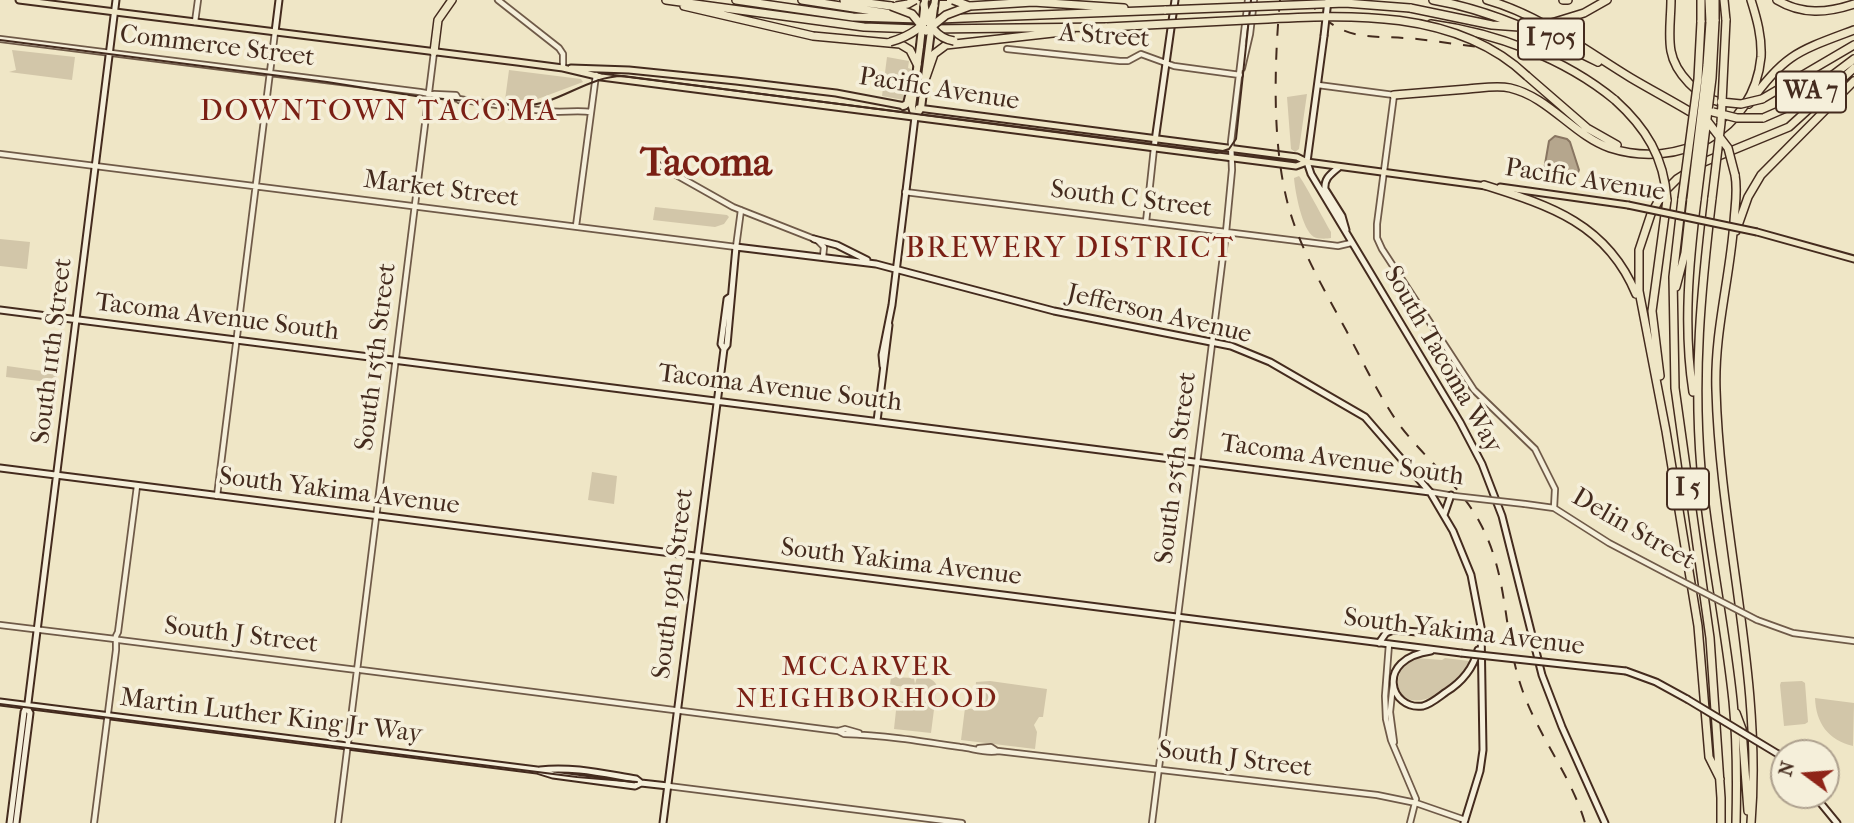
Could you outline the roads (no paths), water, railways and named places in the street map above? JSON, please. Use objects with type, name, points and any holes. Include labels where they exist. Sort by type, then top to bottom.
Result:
[{"type":"highway","points":[[434,52],[434,38],[440,15],[452,0]]},
{"type":"highway","points":[[656,0],[806,35],[890,42],[905,46],[915,56],[917,67],[908,101],[903,106]]},
{"type":"highway","points":[[666,0],[874,28],[1038,31],[1310,16],[1356,17],[1460,29],[1495,38],[1549,60],[1595,85],[1632,116],[1651,140],[1662,170],[1667,200],[1652,311],[1666,431]]},
{"type":"highway","points":[[736,0],[874,19],[941,19],[1345,3],[1387,6],[1506,26],[1538,26],[1570,19],[1607,0]]},
{"type":"highway","points":[[802,0],[916,18],[941,19]]},
{"type":"highway","points":[[844,0],[908,11],[940,36],[954,42]]},
{"type":"highway","points":[[891,6],[908,4],[915,0]]},
{"type":"highway","points":[[953,0],[970,6]]},
{"type":"highway","points":[[1271,6],[1326,0]]},
{"type":"highway","name":"I 705","points":[[1433,0],[1468,7],[1514,23],[1648,88]]},
{"type":"highway","points":[[1487,0],[1518,11],[1566,37],[1630,78]]},
{"type":"highway","points":[[1671,0],[1672,57],[1689,83],[1703,95],[1720,102],[1741,104],[1762,99],[1854,45]]},
{"type":"highway","name":"I 5","points":[[1701,0],[1709,22]]},
{"type":"highway","name":"I 5","points":[[1672,303],[1685,253],[1712,78],[1709,0]]},
{"type":"highway","name":"I 5","points":[[1715,0],[1698,79],[1672,303],[1675,388],[1710,638],[1720,779],[1720,823]]},
{"type":"highway","name":"I 5","points":[[1724,0],[1726,20],[1721,123],[1701,285],[1697,348],[1698,416],[1706,512],[1733,702],[1737,787],[1735,823]]},
{"type":"highway","points":[[1740,111],[1755,79],[1760,58],[1761,39],[1751,0]]},
{"type":"highway","points":[[1777,0],[1797,9],[1818,12],[1854,4]]},
{"type":"highway","points":[[890,42],[907,36],[949,13],[970,6],[1033,2],[1166,10]]},
{"type":"highway","points":[[915,117],[920,108],[929,46],[925,3]]},
{"type":"highway","points":[[915,117],[912,107],[920,46],[934,3]]},
{"type":"highway","points":[[1406,21],[1458,35],[1484,46],[1514,63],[1599,136],[1629,149],[1651,153]]},
{"type":"highway","points":[[1394,95],[1510,88],[1535,99],[1603,145],[1651,153],[1678,151],[1706,140],[1726,127],[1787,59],[1804,49],[1854,30]]},
{"type":"highway","points":[[926,77],[934,54],[944,46],[954,42],[1038,31]]},
{"type":"highway","name":"WA 7","points":[[1648,88],[1713,112],[1737,118],[1763,118],[1793,105],[1854,58]]},
{"type":"highway","points":[[1720,779],[1709,757],[1698,626],[1666,431],[1639,291],[1637,262],[1646,223],[1663,193],[1678,179],[1704,162],[1789,127],[1854,68]]},
{"type":"highway","points":[[1733,238],[1748,197],[1761,176],[1854,81]]},
{"type":"highway","points":[[1648,88],[1708,122],[1728,148],[1735,174],[1737,197],[1721,306],[1715,382],[1723,484],[1754,742],[1750,823]]},
{"type":"highway","points":[[1484,186],[1567,215],[1596,235],[1625,271],[1640,304],[1648,338]]},
{"type":"highway","name":"I 5","points":[[1694,199],[1688,314],[1689,366],[1698,416]]},
{"type":"highway","points":[[1733,702],[1742,729],[1750,823]]},
{"type":"main road","name":"Pacific Avenue","points":[[19,0],[563,68],[596,76],[1232,158],[1296,166],[1307,162]]},
{"type":"main road","name":"South 11th Street","points":[[10,823],[77,320],[116,0]]},
{"type":"main road","points":[[275,32],[279,0]]},
{"type":"main road","points":[[1154,148],[1175,0]]},
{"type":"main road","points":[[1307,162],[1324,36],[1326,0]]},
{"type":"main road","name":"Pacific Avenue","points":[[563,68],[597,68],[836,93],[903,106],[1297,157],[1307,162],[1339,167],[1628,205],[1757,232],[1854,258]]},
{"type":"main road","points":[[877,421],[883,366],[890,336],[889,321],[915,117]]},
{"type":"main road","name":"South Tacoma Way","points":[[1307,162],[1314,181],[1461,422],[1482,464],[1502,516],[1542,675],[1605,823]]},
{"type":"main road","points":[[1339,167],[1326,178],[1325,189],[1342,216],[1350,241]]},
{"type":"main road","points":[[814,239],[837,246],[876,264]]},
{"type":"main road","name":"Market Street","points":[[736,247],[876,264]]},
{"type":"main road","name":"South 19th Street","points":[[663,823],[717,401],[724,349],[727,345],[736,247]]},
{"type":"main road","name":"Jefferson Avenue","points":[[876,264],[1054,311],[1212,341],[1258,356],[1356,411],[1378,430],[1430,492],[1444,515],[1471,575],[1478,604],[1483,755],[1464,821]]},
{"type":"main road","name":"Tacoma Avenue South","points":[[0,310],[1430,492]]},
{"type":"main road","name":"South Yakima Avenue","points":[[0,468],[1379,643],[1626,671],[1656,682],[1770,749]]},
{"type":"main road","points":[[1444,515],[1453,496]]},
{"type":"main road","points":[[1379,643],[1384,635],[1393,630],[1481,633]]},
{"type":"main road","points":[[1441,650],[1421,653],[1403,660],[1396,669],[1393,683],[1403,701],[1417,706],[1427,705],[1461,681],[1471,668],[1481,641]]},
{"type":"main road","name":"Martin Luther King Jr Way","points":[[0,702],[537,770],[555,768],[588,772],[668,786]]},
{"type":"main road","name":"South 11th Street","points":[[16,823],[30,713],[27,706]]},
{"type":"main road","points":[[1826,809],[1837,823]]},
{"type":"street","points":[[195,22],[198,0]]},
{"type":"street","points":[[498,0],[559,48],[563,54],[563,68]]},
{"type":"street","points":[[1240,75],[1248,0]]},
{"type":"street","points":[[1240,75],[1249,40],[1254,0]]},
{"type":"street","points":[[217,496],[275,32]]},
{"type":"street","name":"Commerce Street","points":[[0,39],[549,112],[591,112]]},
{"type":"street","name":"A Street","points":[[1007,49],[1124,62],[1141,54],[1174,66],[1240,75]]},
{"type":"street","name":"South 15th Street","points":[[338,823],[434,52]]},
{"type":"street","points":[[576,227],[597,68]]},
{"type":"street","name":"South 25th Street","points":[[1152,823],[1226,232],[1231,148],[1240,75]]},
{"type":"street","points":[[1318,85],[1394,95],[1384,172]]},
{"type":"street","points":[[1146,222],[1154,148]]},
{"type":"street","name":"Market Street","points":[[0,154],[736,247]]},
{"type":"street","points":[[655,163],[741,210],[814,239],[824,247],[823,257]]},
{"type":"street","name":"Delin Street","points":[[1384,172],[1377,224],[1377,238],[1382,249],[1474,390],[1535,449],[1555,489],[1554,508],[1609,543],[1757,620],[1789,631],[1854,642]]},
{"type":"street","name":"South C Street","points":[[905,192],[1338,246],[1350,241]]},
{"type":"street","name":"South 19th Street","points":[[736,247],[741,210]]},
{"type":"street","points":[[94,823],[137,486]]},
{"type":"street","name":"Tacoma Avenue South","points":[[1430,492],[1554,508]]},
{"type":"street","name":"South J Street","points":[[0,625],[678,710],[990,753],[998,751],[1377,795],[1416,803],[1464,821]]},
{"type":"street","points":[[1389,644],[1386,713],[1395,749],[1416,803],[1410,823]]},
{"type":"street","points":[[1393,683],[1390,712],[1395,749]]},
{"type":"street","name":"Martin Luther King Jr Way","points":[[668,786],[962,823]]},
{"type":"tram line","points":[[0,40],[327,82],[422,97],[521,106],[534,105],[597,81],[623,76],[1217,153],[1229,149],[1236,139],[1251,0]]},
{"type":"tram line","points":[[0,704],[577,777],[637,782]]},
{"type":"railway","points":[[911,0],[964,0]]},
{"type":"railway","points":[[1280,0],[1276,54],[1278,141],[1286,196],[1298,235],[1324,290],[1391,412],[1461,494],[1479,521],[1496,563],[1511,647],[1522,689],[1572,788],[1585,823]]},
{"type":"railway","points":[[1308,0],[1320,14],[1345,31],[1510,51]]},
{"type":"district","name":"DOWNTOWN TACOMA","points":[[379,113]]},
{"type":"district","name":"Tacoma","points":[[706,165]]},
{"type":"district","name":"BREWERY DISTRICT","points":[[1070,250]]},
{"type":"district","name":"MCCARVER NEIGHBORHOOD","points":[[867,684]]}]
